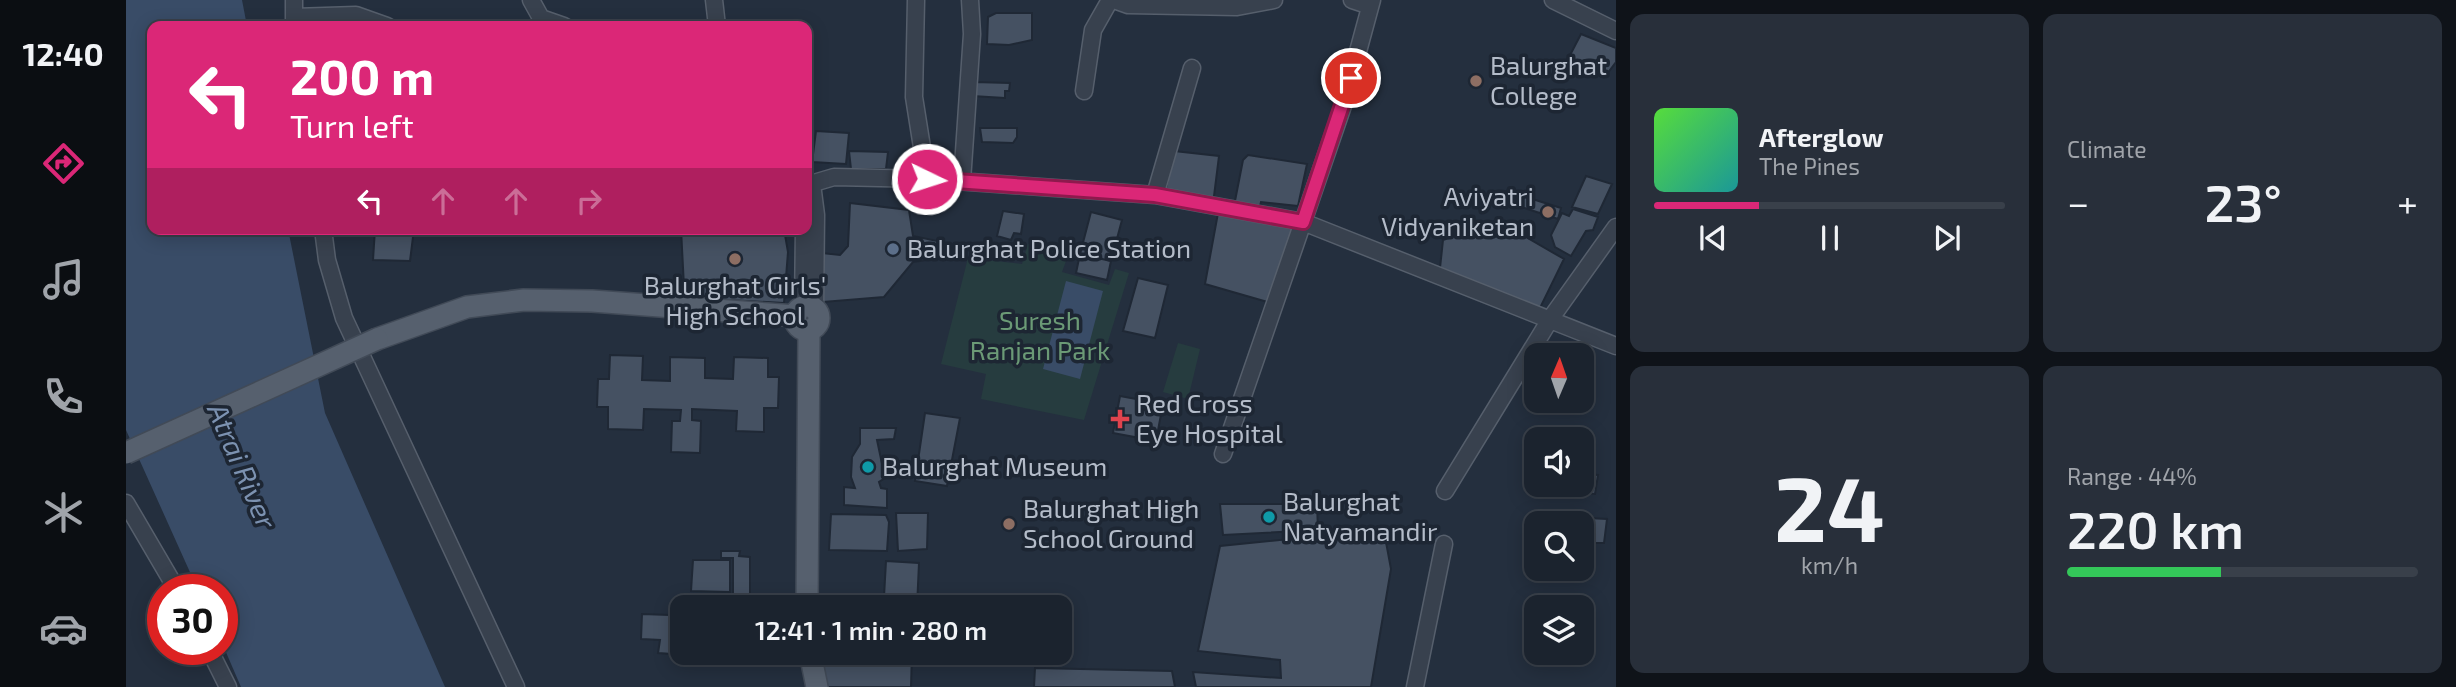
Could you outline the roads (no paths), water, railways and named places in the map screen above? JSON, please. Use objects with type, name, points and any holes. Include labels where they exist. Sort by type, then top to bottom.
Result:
[{"type":"main road","points":[[126,453],[377,339],[467,307],[524,300],[592,301],[806,315],[807,595]]},
{"type":"main road","points":[[812,665],[817,687]]},
{"type":"street","points":[[531,0],[541,18],[550,21]]},
{"type":"street","points":[[714,0],[716,21]]},
{"type":"street","points":[[916,0],[914,84],[927,179]]},
{"type":"street","points":[[962,181],[972,34],[970,0]]},
{"type":"street","points":[[1084,91],[1093,30],[1112,0],[1128,5],[1237,6],[1275,0]]},
{"type":"street","points":[[1223,454],[1344,103],[1371,3],[1352,0]]},
{"type":"street","points":[[1553,0],[1616,32]]},
{"type":"street","points":[[294,14],[356,15],[373,21]]},
{"type":"street","points":[[1155,195],[1192,68]]},
{"type":"street","points":[[812,183],[834,177],[927,179],[1155,195],[1303,222],[1616,346]]},
{"type":"street","points":[[806,315],[816,215],[812,197]]},
{"type":"street","points":[[1445,491],[1551,318],[1616,227]]},
{"type":"street","points":[[324,235],[327,260],[344,318],[516,687]]},
{"type":"street","points":[[804,235],[806,315]]},
{"type":"street","points":[[126,503],[168,574]]},
{"type":"street","points":[[1415,687],[1444,544]]},
{"type":"street","points":[[217,665],[228,687]]},
{"type":"water","name":"Atrai River","points":[[126,0],[242,0],[246,21],[147,21],[147,235],[289,235],[325,413],[445,687],[241,687],[232,665],[238,665],[238,574],[191,574],[126,430]]},
{"type":"water","points":[[1066,281],[1103,291],[1080,379],[1043,369]]},
{"type":"place","name":"Balurghat College","points":[[1476,81]]},
{"type":"place","name":"Aviyatri Vidyaniketan","points":[[1548,212]]},
{"type":"place","name":"Balurghat Police Station","points":[[893,249]]},
{"type":"place","name":"Balurghat Girls' High School","points":[[735,259]]},
{"type":"place","name":"Red Cross Eye Hospital","points":[[1120,419]]},
{"type":"place","name":"Balurghat Museum","points":[[868,467]]},
{"type":"place","name":"Balurghat Natyamandir","points":[[1269,517]]},
{"type":"place","name":"Balurghat High School Ground","points":[[1009,524]]},
{"type":"park label","name":"Suresh Ranjan Park","points":[[1040,336]]}]
